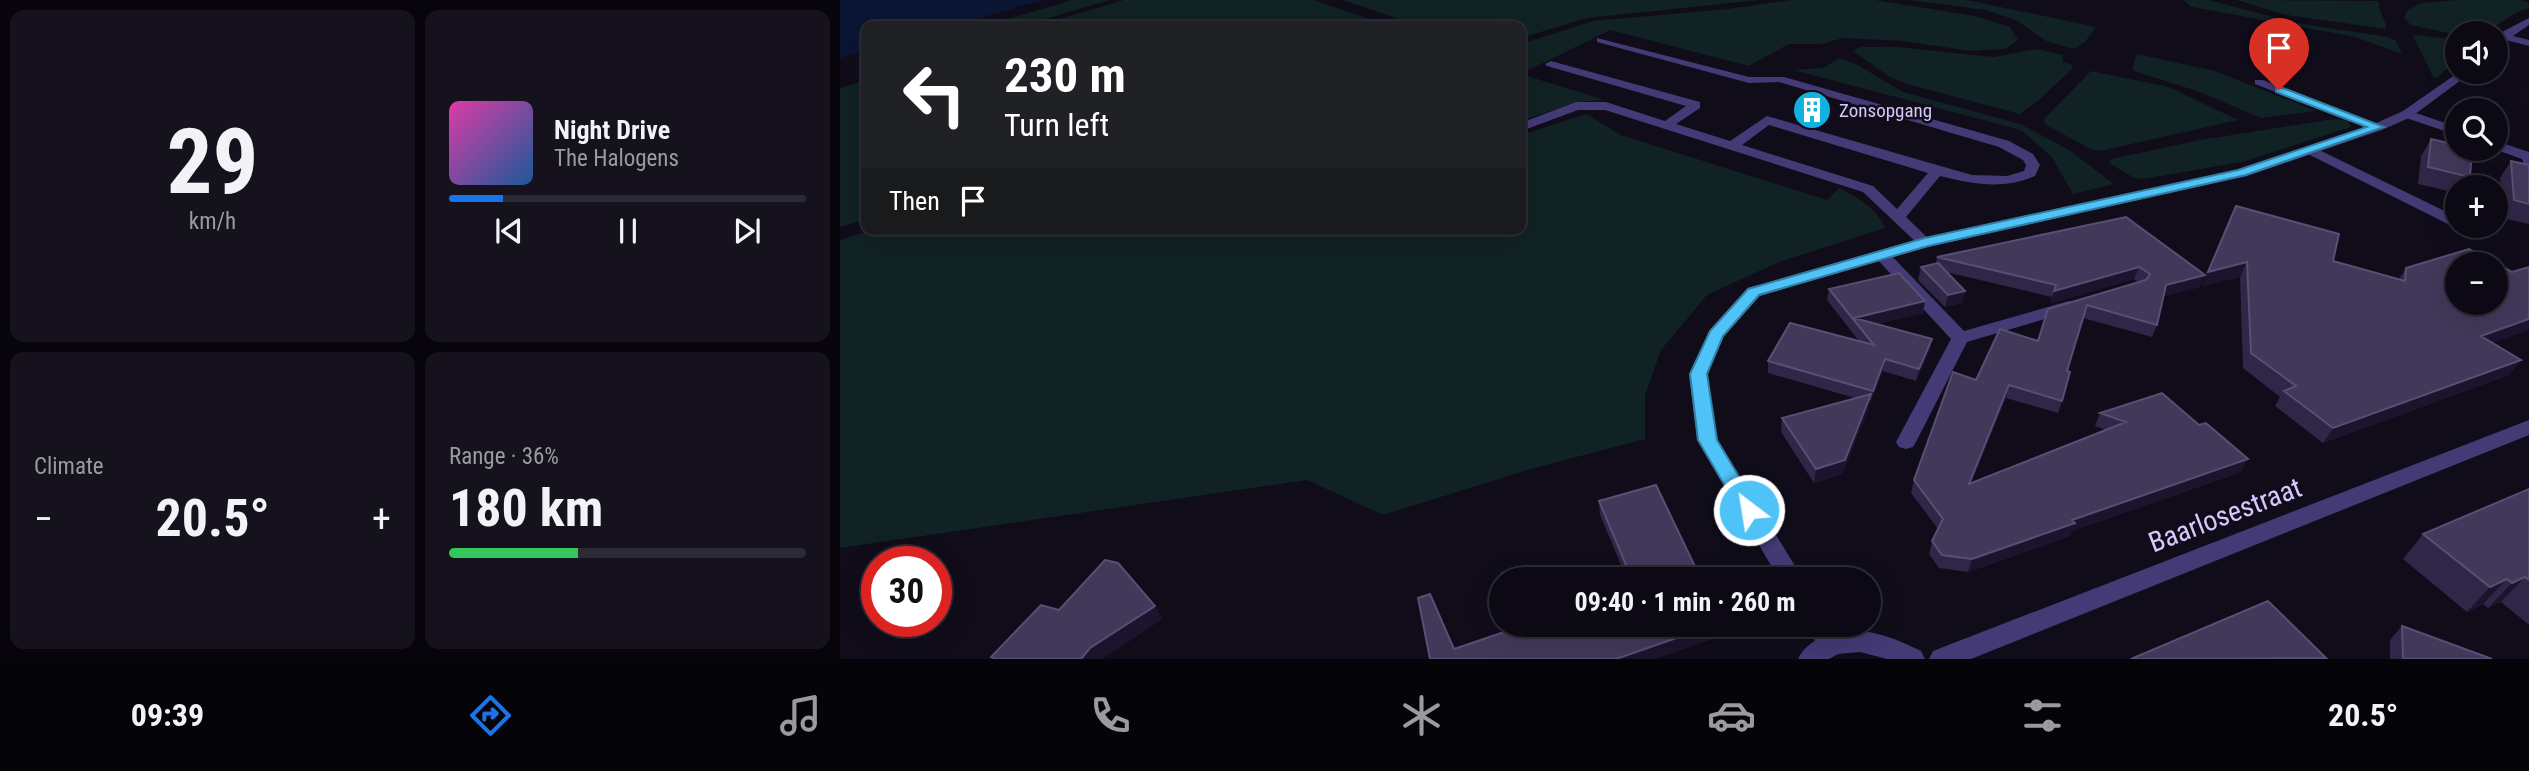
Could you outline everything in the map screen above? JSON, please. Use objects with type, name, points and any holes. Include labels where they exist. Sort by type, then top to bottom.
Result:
[{"type":"street","points":[[2508,34],[2529,21]]},
{"type":"street","points":[[1601,40],[1749,80],[1780,79],[2004,144],[2028,157],[2033,165],[2030,173],[2019,179],[1998,183],[1981,182],[1767,120],[1732,146]]},
{"type":"street","points":[[2508,40],[2529,43]]},
{"type":"street","points":[[1551,64],[1696,106],[1667,125]]},
{"type":"street","points":[[2259,82],[2378,127]]},
{"type":"street","points":[[1784,567],[1707,440],[1698,374],[1716,334],[1754,292],[1925,243],[2242,173],[2378,127],[2407,114],[2449,84]]},
{"type":"street","points":[[1526,125],[1576,106],[1606,106],[1868,189],[1925,243]]},
{"type":"street","points":[[2407,114],[2445,127]]},
{"type":"street","points":[[2508,149],[2529,157],[2529,161]]},
{"type":"street","points":[[2313,151],[2445,217]]},
{"type":"street","points":[[1898,217],[1937,171]]},
{"type":"street","points":[[1882,255],[1960,338]]},
{"type":"street","points":[[1906,442],[1960,338],[2085,302]]},
{"type":"street","name":"Baarlosestraat","points":[[1942,659],[2529,427]]},
{"type":"street","points":[[1820,643],[1860,640],[1877,642],[1912,659]]},
{"type":"shaded area","points":[[1072,0],[1110,0],[1039,21],[1002,21]]},
{"type":"shaded area","points":[[1124,0],[1314,0],[1375,21],[1052,21]]},
{"type":"shaded area","points":[[1342,0],[1759,0],[1587,18],[1526,36],[1526,21],[1405,21]]},
{"type":"shaded area","points":[[1790,0],[1875,0],[1975,16],[2010,27],[2018,40],[2005,49],[1970,51],[1903,41],[1843,38],[1822,44],[1789,44],[1749,66],[1610,30],[1526,72],[1526,42],[1593,21],[1728,9]]},
{"type":"shaded area","points":[[1910,0],[1967,0],[2096,27],[2085,42],[2074,49],[2046,41],[2016,20],[1986,10]]},
{"type":"shaded area","points":[[2183,0],[2209,0],[2296,23],[2388,37],[2396,41],[2402,54],[2355,37],[2192,7]]},
{"type":"shaded area","points":[[2237,0],[2376,1],[2379,3],[2386,29],[2286,15]]},
{"type":"shaded area","points":[[2521,0],[2529,3],[2529,8],[2503,21],[2445,21],[2445,32],[2411,25],[2404,18],[2407,11],[2421,3]]},
{"type":"shaded area","points":[[2413,36],[2445,38],[2445,70],[2437,78],[2433,77]]},
{"type":"shaded area","points":[[1861,47],[1897,47],[1994,57],[2037,49],[2063,55],[2063,62],[2073,68],[2020,114],[1890,77],[1854,52]]},
{"type":"shaded area","points":[[2137,54],[2215,71],[2316,111],[2261,118],[2200,92],[2134,71],[2132,69]]},
{"type":"shaded area","points":[[1840,58],[1856,64],[1903,92],[2020,124],[2069,150],[2114,184],[2073,194],[2051,156],[2021,130],[1793,70],[1823,68]]},
{"type":"shaded area","points":[[2091,71],[2169,87],[2238,120],[2100,151],[2090,149],[2045,124],[2044,119]]},
{"type":"shaded area","points":[[1526,76],[1605,100],[1576,102],[1526,119]]},
{"type":"shaded area","points":[[861,82],[861,221],[840,227],[840,88]]},
{"type":"shaded area","points":[[1586,114],[1621,135],[1827,200],[1839,188],[1872,209],[1885,228],[1779,262],[1707,295],[1661,350],[1645,395],[1645,439],[1531,469],[1383,515],[1307,480],[840,548],[840,240],[861,233],[1526,235],[1526,133]]},
{"type":"shaded area","points":[[2334,119],[2348,121],[2351,127],[2242,162],[2143,179],[2134,178],[2109,163],[2111,159],[2200,140]]},
{"type":"water","points":[[840,0],[1043,0],[970,21],[861,21],[861,52],[840,58]]},
{"type":"building","points":[[2431,139],[2445,142],[2445,161],[2471,161],[2470,175],[2428,167]]},
{"type":"building","points":[[2511,161],[2529,165],[2529,204],[2514,200]]},
{"type":"building","points":[[2236,206],[2339,234],[2333,261],[2405,281],[2406,268],[2445,256],[2445,315],[2508,315],[2508,270],[2512,272],[2529,267],[2529,319],[2481,336],[2521,360],[2333,428],[2284,391],[2296,386],[2251,353],[2247,262],[2208,272]]},
{"type":"building","points":[[2126,217],[2205,275],[2166,285],[2157,325],[2087,305],[2067,371],[2070,372],[2062,401],[2009,385],[1969,484],[2126,422],[2100,413],[2162,393],[2199,425],[2206,423],[2248,459],[2072,520],[2075,523],[1972,559],[1942,555],[1932,541],[1943,519],[1914,480],[1953,372],[1976,380],[2000,329],[2038,341],[2048,309],[2146,280],[2150,274],[2139,267],[2054,291],[2056,285],[1937,257]]},
{"type":"building","points":[[1938,263],[1965,291],[1948,295],[1921,267]]},
{"type":"building","points":[[1899,273],[1925,301],[1854,318],[1932,339],[1919,369],[1885,359],[1873,391],[1768,361],[1790,323],[1874,345],[1829,289]]},
{"type":"building","points":[[1871,394],[1845,460],[1816,469],[1782,418]]},
{"type":"building","points":[[1656,485],[1695,567],[1627,567],[1599,501]]},
{"type":"building","points":[[2529,489],[2529,580],[2525,577],[2512,583],[2507,579],[2490,587],[2423,534]]},
{"type":"building","points":[[1105,560],[1118,563],[1155,606],[1090,648],[1081,659],[991,657],[1041,605],[1059,610]]},
{"type":"building","points":[[1430,594],[1454,649],[1489,637],[1679,637],[1616,659],[1430,659],[1418,598]]},
{"type":"building","points":[[2268,601],[2326,658],[2131,659]]},
{"type":"building","points":[[2402,626],[2492,659],[2403,659]]},
{"type":"place","name":"Zonsopgang","points":[[1812,110]]},
{"type":"route","points":[[1749,510],[1707,440],[1698,374],[1716,334],[1754,292],[1925,243],[2242,173],[2378,127],[2279,90]]}]
